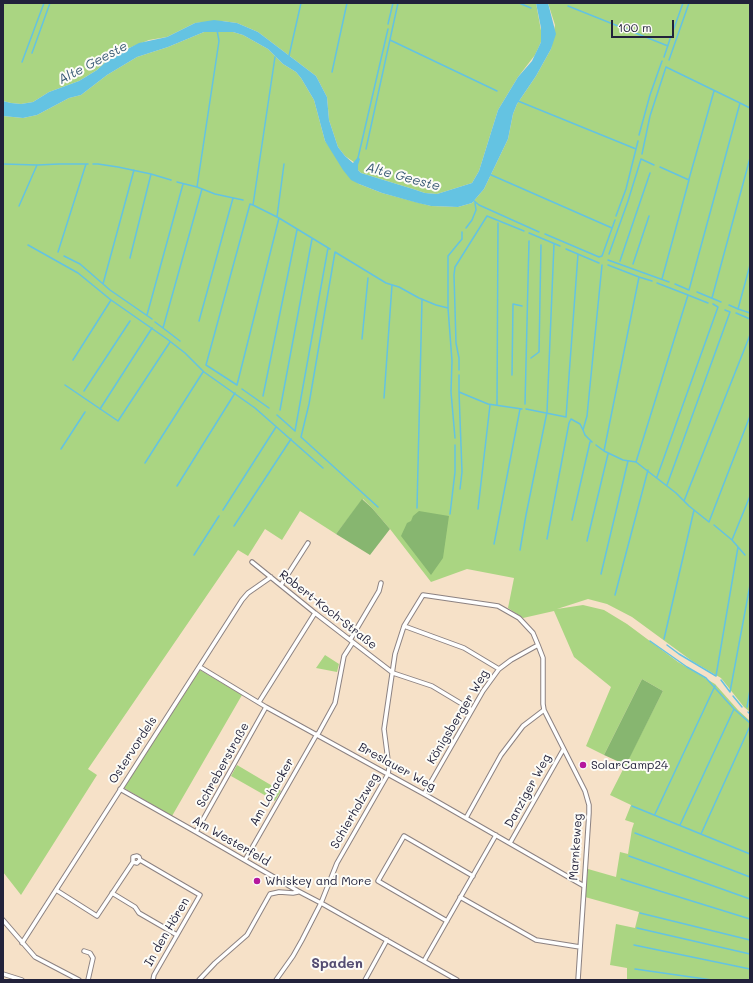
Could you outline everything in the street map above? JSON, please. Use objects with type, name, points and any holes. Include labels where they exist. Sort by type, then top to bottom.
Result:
[{"type":"street","points":[[281,585],[308,543]]},
{"type":"street","name":"Robert-Koch-Straße","points":[[252,562],[393,673],[432,686],[472,710]]},
{"type":"street","name":"Ostervordels","points":[[22,943],[248,593],[270,577]]},
{"type":"street","name":"Am Lohacker","points":[[245,860],[335,703],[344,656],[379,591],[381,583]]},
{"type":"street","name":"Schierholzweg","points":[[276,980],[293,956],[321,903],[337,862],[388,774],[388,760],[384,730],[395,654],[404,626],[423,595]]},
{"type":"street","name":"Marnkeweg","points":[[423,595],[498,606],[519,618],[533,633],[538,645],[543,658],[544,710],[584,791],[589,805],[578,980]]},
{"type":"street","points":[[259,702],[315,613]]},
{"type":"street","points":[[404,626],[464,648],[499,669]]},
{"type":"street","name":"Königsberger Weg","points":[[424,794],[483,691],[499,669],[511,660],[538,645]]},
{"type":"street","name":"Breslauer Weg","points":[[200,667],[266,707],[424,794],[584,886]]},
{"type":"street","name":"Schreberstraße","points":[[196,832],[266,707]]},
{"type":"street","points":[[466,818],[501,755],[523,726],[544,710]]},
{"type":"street","name":"Danziger Weg","points":[[510,843],[563,750]]},
{"type":"street","name":"Am Westerfeld","points":[[120,790],[245,860],[298,892],[321,903],[457,980]]},
{"type":"street","points":[[424,961],[496,835]]},
{"type":"street","points":[[447,921],[378,881],[404,836],[472,876]]},
{"type":"street","name":"In den Hören","points":[[112,893],[133,862],[137,863],[140,860],[200,895],[154,975],[153,980]]},
{"type":"street","points":[[282,882],[282,892]]},
{"type":"street","points":[[56,890],[97,916],[112,893],[135,906],[139,913],[177,934]]},
{"type":"street","points":[[199,980],[247,935],[270,894],[298,892]]},
{"type":"street","points":[[460,897],[536,940],[580,947]]},
{"type":"street","points":[[3,920],[22,943],[40,961],[79,980]]},
{"type":"street","points":[[364,980],[386,940]]},
{"type":"street","points":[[84,951],[90,953],[93,958],[88,980]]},
{"type":"street","points":[[3,974],[22,980]]},
{"type":"green space","points":[[3,3],[536,3],[542,36],[535,55],[518,77],[498,110],[479,171],[472,183],[437,194],[425,193],[361,173],[358,170],[358,165],[345,156],[338,147],[329,120],[327,97],[316,76],[258,32],[237,23],[222,21],[195,23],[167,37],[149,40],[129,48],[110,58],[97,70],[79,81],[49,92],[33,102],[21,104],[3,101]]},
{"type":"green space","points":[[548,3],[750,3],[750,712],[744,707],[721,678],[692,661],[632,617],[607,604],[588,599],[557,609],[583,605],[604,610],[627,624],[678,662],[715,684],[750,721],[750,980],[627,980],[627,968],[610,965],[616,924],[635,928],[639,912],[585,897],[588,869],[616,877],[620,852],[628,854],[634,823],[625,820],[631,805],[610,795],[663,691],[642,679],[604,755],[586,746],[611,687],[574,657],[554,611],[523,618],[508,608],[514,578],[467,569],[431,582],[390,529],[363,499],[336,534],[300,511],[282,540],[265,529],[248,556],[238,550],[88,769],[97,775],[21,895],[3,872],[3,116],[23,118],[37,115],[69,98],[81,95],[107,75],[137,57],[168,47],[204,32],[233,32],[243,35],[268,49],[283,64],[296,72],[301,78],[314,100],[325,141],[359,184],[382,193],[431,206],[458,207],[472,203],[484,189],[508,139],[513,114],[517,104],[536,76],[551,49],[555,25]]},
{"type":"green space","points":[[362,499],[390,529],[370,555],[336,534]]},
{"type":"green space","points":[[419,511],[449,516],[443,558],[431,575],[401,536],[407,523],[411,521],[413,516]]},
{"type":"green space","points":[[325,655],[339,664],[337,672],[316,668]]},
{"type":"green space","points":[[200,670],[242,695],[172,816],[124,788]]},
{"type":"green space","points":[[642,679],[663,691],[626,765],[604,755]]},
{"type":"green space","points":[[237,765],[281,791],[275,801],[231,776]]},
{"type":"water","name":"Alte Geeste","points":[[536,3],[548,3],[556,34],[551,49],[536,76],[517,104],[513,114],[508,139],[484,189],[472,203],[458,207],[431,206],[418,203],[382,193],[351,180],[325,141],[314,100],[301,78],[296,72],[283,64],[268,49],[243,35],[233,32],[204,32],[168,47],[137,57],[107,75],[81,95],[69,98],[37,115],[23,118],[3,116],[3,101],[21,104],[33,102],[49,92],[79,81],[97,70],[110,58],[139,43],[167,37],[195,23],[214,20],[237,23],[258,32],[316,76],[327,97],[329,120],[338,147],[353,163],[358,157],[360,159],[358,170],[361,173],[425,193],[437,194],[472,183],[479,171],[498,110],[518,77],[532,61],[541,42],[541,28]]},
{"type":"waterway","points":[[22,62],[44,3]]},
{"type":"waterway","points":[[32,53],[50,3]]},
{"type":"waterway","points":[[289,56],[301,3]]},
{"type":"waterway","points":[[332,72],[347,3]]},
{"type":"waterway","points":[[388,24],[393,3]]},
{"type":"waterway","points":[[366,149],[398,3]]},
{"type":"waterway","points":[[519,3],[531,8]]},
{"type":"waterway","points":[[673,31],[683,3]]},
{"type":"waterway","points":[[669,60],[689,3]]},
{"type":"waterway","points":[[568,6],[668,46]]},
{"type":"waterway","points":[[358,158],[388,29]]},
{"type":"waterway","points":[[217,30],[219,41],[197,187],[215,194],[243,200]]},
{"type":"waterway","points":[[664,57],[671,36]]},
{"type":"waterway","points":[[390,40],[497,91]]},
{"type":"waterway","points":[[275,57],[253,205],[279,218],[330,249]]},
{"type":"waterway","points":[[639,135],[650,95],[662,61]]},
{"type":"waterway","points":[[642,154],[650,116],[666,67],[740,103]]},
{"type":"waterway","points":[[689,179],[714,91]]},
{"type":"waterway","points":[[518,101],[636,149],[626,189],[616,216]]},
{"type":"waterway","points":[[675,284],[689,290],[740,103],[750,108]]},
{"type":"waterway","points":[[636,149],[638,141]]},
{"type":"waterway","points":[[712,298],[750,158]]},
{"type":"waterway","points":[[609,254],[641,159],[654,165]]},
{"type":"waterway","points":[[3,164],[37,165]]},
{"type":"waterway","points":[[58,252],[86,164]]},
{"type":"waterway","points":[[19,206],[37,165],[88,164]]},
{"type":"waterway","points":[[93,164],[118,167],[151,174]]},
{"type":"waterway","points":[[277,217],[284,164]]},
{"type":"waterway","points":[[660,167],[689,180],[662,279]]},
{"type":"waterway","points":[[103,284],[134,170]]},
{"type":"waterway","points":[[620,261],[650,173]]},
{"type":"waterway","points":[[130,258],[151,174],[171,180]]},
{"type":"waterway","points":[[489,174],[612,228]]},
{"type":"waterway","points":[[177,182],[197,187]]},
{"type":"waterway","points":[[147,315],[183,184]]},
{"type":"waterway","points":[[180,341],[163,328],[202,189]]},
{"type":"waterway","points":[[199,321],[233,198]]},
{"type":"waterway","points":[[473,200],[479,205],[539,232]]},
{"type":"waterway","points":[[466,228],[472,220],[476,210],[475,203]]},
{"type":"waterway","points":[[253,205],[250,204],[206,365],[237,385],[279,218]]},
{"type":"waterway","points":[[459,370],[459,358],[456,343],[455,267],[487,216],[524,231]]},
{"type":"waterway","points":[[633,264],[649,216]]},
{"type":"waterway","points":[[545,234],[599,257],[602,256],[615,220]]},
{"type":"waterway","points":[[497,405],[498,223]]},
{"type":"waterway","points":[[263,396],[297,230]]},
{"type":"waterway","points":[[378,507],[301,437],[309,404],[335,252],[386,283],[399,287],[436,305],[448,308],[448,256],[462,239],[462,232]]},
{"type":"waterway","points":[[529,233],[560,246]]},
{"type":"waterway","points":[[280,410],[312,239]]},
{"type":"waterway","points":[[525,404],[529,241]]},
{"type":"waterway","points":[[520,550],[547,412],[554,244]]},
{"type":"waterway","points":[[28,245],[78,273],[111,300],[167,339],[185,353],[204,372],[255,408],[323,468]]},
{"type":"waterway","points":[[531,358],[539,352],[541,245]]},
{"type":"waterway","points":[[277,415],[295,431],[328,248]]},
{"type":"waterway","points":[[566,249],[599,263]]},
{"type":"waterway","points":[[526,409],[566,417],[578,254]]},
{"type":"waterway","points":[[64,256],[80,264],[110,290],[152,319]]},
{"type":"waterway","points":[[608,260],[669,282]]},
{"type":"waterway","points":[[592,442],[585,435],[583,430],[587,416],[602,265]]},
{"type":"waterway","points":[[596,445],[604,451],[639,277],[608,265]]},
{"type":"waterway","points":[[750,265],[738,309],[750,313]]},
{"type":"waterway","points":[[639,277],[652,281]]},
{"type":"waterway","points":[[362,339],[368,278]]},
{"type":"waterway","points":[[604,451],[623,460],[636,462],[688,295],[657,283]]},
{"type":"waterway","points":[[384,398],[392,285]]},
{"type":"waterway","points":[[697,292],[721,302]]},
{"type":"waterway","points":[[688,295],[708,303]]},
{"type":"waterway","points":[[417,508],[422,299]]},
{"type":"waterway","points":[[73,360],[111,300]]},
{"type":"waterway","points":[[512,375],[513,304],[522,306]]},
{"type":"waterway","points":[[657,477],[718,307],[713,304]]},
{"type":"waterway","points":[[729,305],[738,309]]},
{"type":"waterway","points":[[448,308],[452,361],[451,392],[455,438]]},
{"type":"waterway","points":[[667,485],[730,312],[725,310]]},
{"type":"waterway","points":[[736,313],[750,319]]},
{"type":"waterway","points":[[84,391],[130,321]]},
{"type":"waterway","points":[[155,322],[163,328]]},
{"type":"waterway","points":[[100,409],[152,328]]},
{"type":"waterway","points":[[684,501],[750,335]]},
{"type":"waterway","points":[[65,385],[118,421],[170,342]]},
{"type":"waterway","points":[[145,463],[203,372]]},
{"type":"waterway","points":[[459,375],[459,392],[488,404],[522,409]]},
{"type":"waterway","points":[[242,389],[269,408]]},
{"type":"waterway","points":[[459,392],[462,472],[460,489]]},
{"type":"waterway","points":[[177,486],[235,393]]},
{"type":"waterway","points":[[478,509],[490,405]]},
{"type":"waterway","points":[[494,544],[520,409]]},
{"type":"waterway","points":[[61,449],[85,412]]},
{"type":"waterway","points":[[636,462],[676,493],[709,522],[750,416]]},
{"type":"waterway","points":[[547,539],[571,419],[580,424],[583,430]]},
{"type":"waterway","points":[[223,510],[276,427]]},
{"type":"waterway","points":[[234,526],[291,439]]},
{"type":"waterway","points":[[572,520],[590,442]]},
{"type":"waterway","points":[[450,514],[455,472],[455,445]]},
{"type":"waterway","points":[[587,541],[608,454]]},
{"type":"waterway","points":[[601,574],[628,461]]},
{"type":"waterway","points":[[615,595],[648,470]]},
{"type":"waterway","points":[[714,525],[732,540],[750,496]]},
{"type":"waterway","points":[[664,639],[694,510]]},
{"type":"waterway","points":[[194,555],[219,516]]},
{"type":"waterway","points":[[732,540],[745,555]]},
{"type":"waterway","points":[[667,645],[716,676],[738,547]]},
{"type":"waterway","points":[[721,680],[730,692],[750,585]]},
{"type":"waterway","points":[[650,641],[687,667],[706,678],[734,709],[750,723]]},
{"type":"waterway","points":[[655,814],[715,686]]},
{"type":"waterway","points":[[747,707],[750,690]]},
{"type":"waterway","points":[[733,696],[742,707]]},
{"type":"waterway","points":[[680,825],[734,709]]},
{"type":"waterway","points":[[701,834],[750,726]]},
{"type":"waterway","points":[[632,806],[750,854]]},
{"type":"waterway","points":[[635,833],[750,877]]},
{"type":"waterway","points":[[629,856],[750,899]]},
{"type":"waterway","points":[[621,879],[750,919]]},
{"type":"waterway","points":[[640,913],[750,940]]},
{"type":"waterway","points":[[637,928],[750,954]]},
{"type":"waterway","points":[[634,945],[750,969]]},
{"type":"waterway","points":[[635,969],[712,980]]},
{"type":"place","name":"SolarCamp24","points":[[583,765]]},
{"type":"place","name":"Whiskey and More","points":[[257,881]]},
{"type":"district","name":"Spaden","points":[[337,964]]}]
